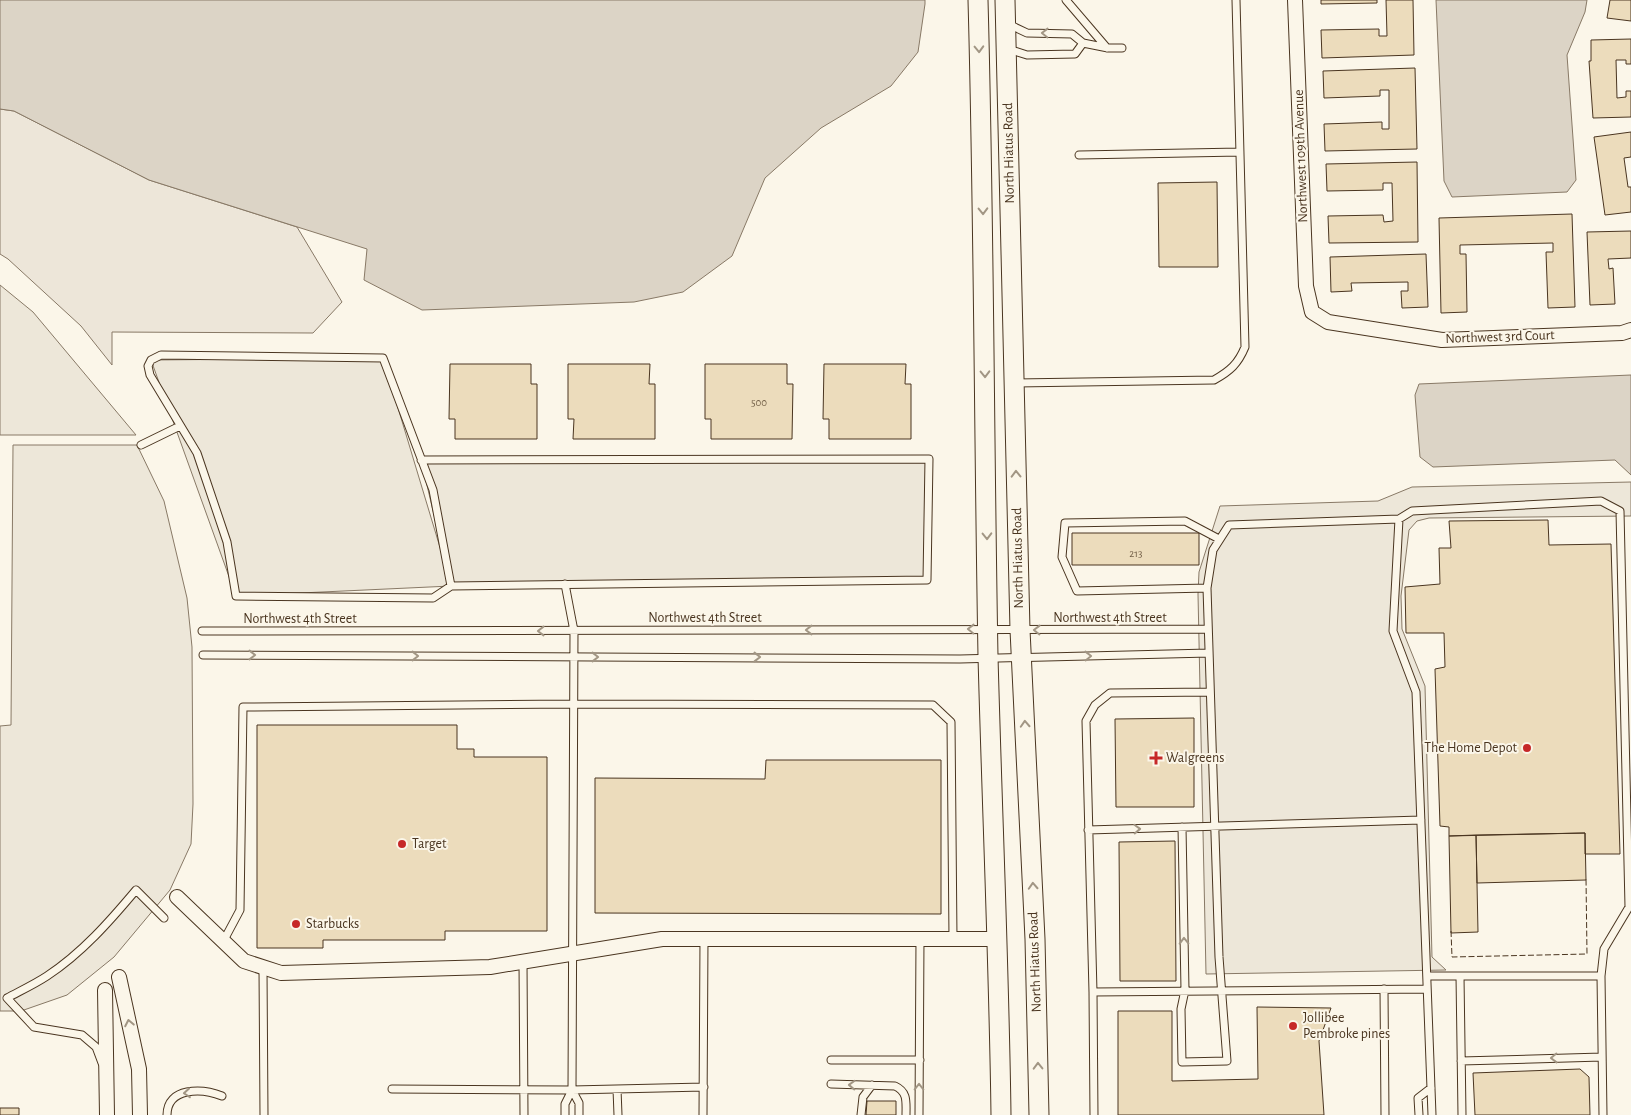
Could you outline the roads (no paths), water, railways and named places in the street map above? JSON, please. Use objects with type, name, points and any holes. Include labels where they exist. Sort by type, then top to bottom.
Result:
[{"type":"main road","name":"North Hiatus Road","points":[[978,0],[988,658],[998,939],[1001,1115]]},
{"type":"main road","points":[[988,0],[992,31],[1008,49]]},
{"type":"main road","name":"North Hiatus Road","points":[[1005,0],[1008,49],[1020,630],[1035,939],[1039,1115]]},
{"type":"street","name":"Northwest 109th Avenue","points":[[1295,0],[1306,286],[1312,312]]},
{"type":"street","name":"Northwest 3rd Court","points":[[1312,312],[1328,322],[1442,340],[1622,333],[1631,330]]},
{"type":"street","points":[[177,897],[244,961],[263,969],[281,973],[480,967],[523,962],[662,939],[998,939]]},
{"type":"street","points":[[118,977],[139,1069],[140,1115]]},
{"type":"street","points":[[105,990],[107,1115]]},
{"type":"lane","points":[[1066,0],[1108,48]]},
{"type":"lane","points":[[1014,383],[1214,380],[1230,371],[1240,359],[1245,347],[1236,0]]},
{"type":"lane","points":[[1006,22],[1027,33],[1072,34],[1083,43],[1108,48],[1122,48]]},
{"type":"lane","points":[[1008,49],[1027,55],[1075,54],[1083,43]]},
{"type":"lane","points":[[1079,156],[1240,152]]},
{"type":"lane","points":[[421,460],[929,459],[927,580],[451,586],[432,598],[236,596],[227,542],[196,453],[150,375],[148,366],[151,360],[161,355],[383,358],[432,490],[451,586]]},
{"type":"lane","points":[[141,445],[180,426]]},
{"type":"lane","points":[[1182,828],[1185,990],[1181,1009],[1182,1062],[1227,1061],[1225,1007],[1221,990],[1207,588],[1213,550],[1229,525],[1398,519],[1412,511],[1601,501],[1620,511],[1629,907],[1604,949],[1600,976],[1604,1115]]},
{"type":"lane","points":[[1398,519],[1393,631],[1416,692],[1432,1115]]},
{"type":"lane","points":[[1207,588],[1077,591],[1062,557],[1064,523],[1185,521],[1219,539]]},
{"type":"lane","points":[[565,584],[574,631],[572,1090],[565,1104],[565,1115]]},
{"type":"lane","name":"Northwest 4th Street","points":[[202,631],[1208,629]]},
{"type":"lane","points":[[203,655],[988,658],[1209,653]]},
{"type":"lane","points":[[1094,1115],[1086,721],[1095,705],[1110,694],[1210,692]]},
{"type":"lane","points":[[224,940],[240,910],[243,707],[573,704],[934,705],[951,722],[953,938]]},
{"type":"lane","points":[[1088,830],[1421,820]]},
{"type":"lane","points":[[106,1072],[96,1047],[82,1035],[34,1027],[6,998],[47,976],[80,950],[108,923],[136,890],[164,918]]},
{"type":"lane","points":[[704,938],[704,1115]]},
{"type":"lane","points":[[919,1115],[920,938]]},
{"type":"lane","points":[[523,962],[524,1115]]},
{"type":"lane","points":[[263,969],[264,1115]]},
{"type":"lane","points":[[1427,976],[1600,976]]},
{"type":"lane","points":[[1460,976],[1462,1115]]},
{"type":"lane","points":[[1384,989],[1385,1115]]},
{"type":"lane","points":[[1093,992],[1427,989]]},
{"type":"lane","points":[[1462,1061],[1602,1057]]},
{"type":"lane","points":[[832,1060],[920,1060]]},
{"type":"lane","points":[[832,1084],[895,1086],[901,1089],[906,1097],[906,1115]]},
{"type":"lane","points":[[861,1115],[863,1097],[872,1085]]},
{"type":"lane","points":[[392,1089],[524,1088],[572,1090],[704,1087]]},
{"type":"lane","points":[[1419,1115],[1418,1098],[1431,1088]]},
{"type":"lane","points":[[618,1089],[618,1115]]},
{"type":"lane","points":[[572,1090],[579,1103],[579,1115]]},
{"type":"lane","points":[[167,1115],[167,1106],[172,1098],[180,1093],[222,1096]]},
{"type":"place","name":"The Home Depot","points":[[1527,748]]},
{"type":"place","name":"Walgreens","points":[[1156,758]]},
{"type":"place","name":"Target","points":[[402,844]]},
{"type":"place","name":"Starbucks","points":[[296,924]]},
{"type":"place","name":"Jollibee Pembroke pines","points":[[1293,1026]]}]
